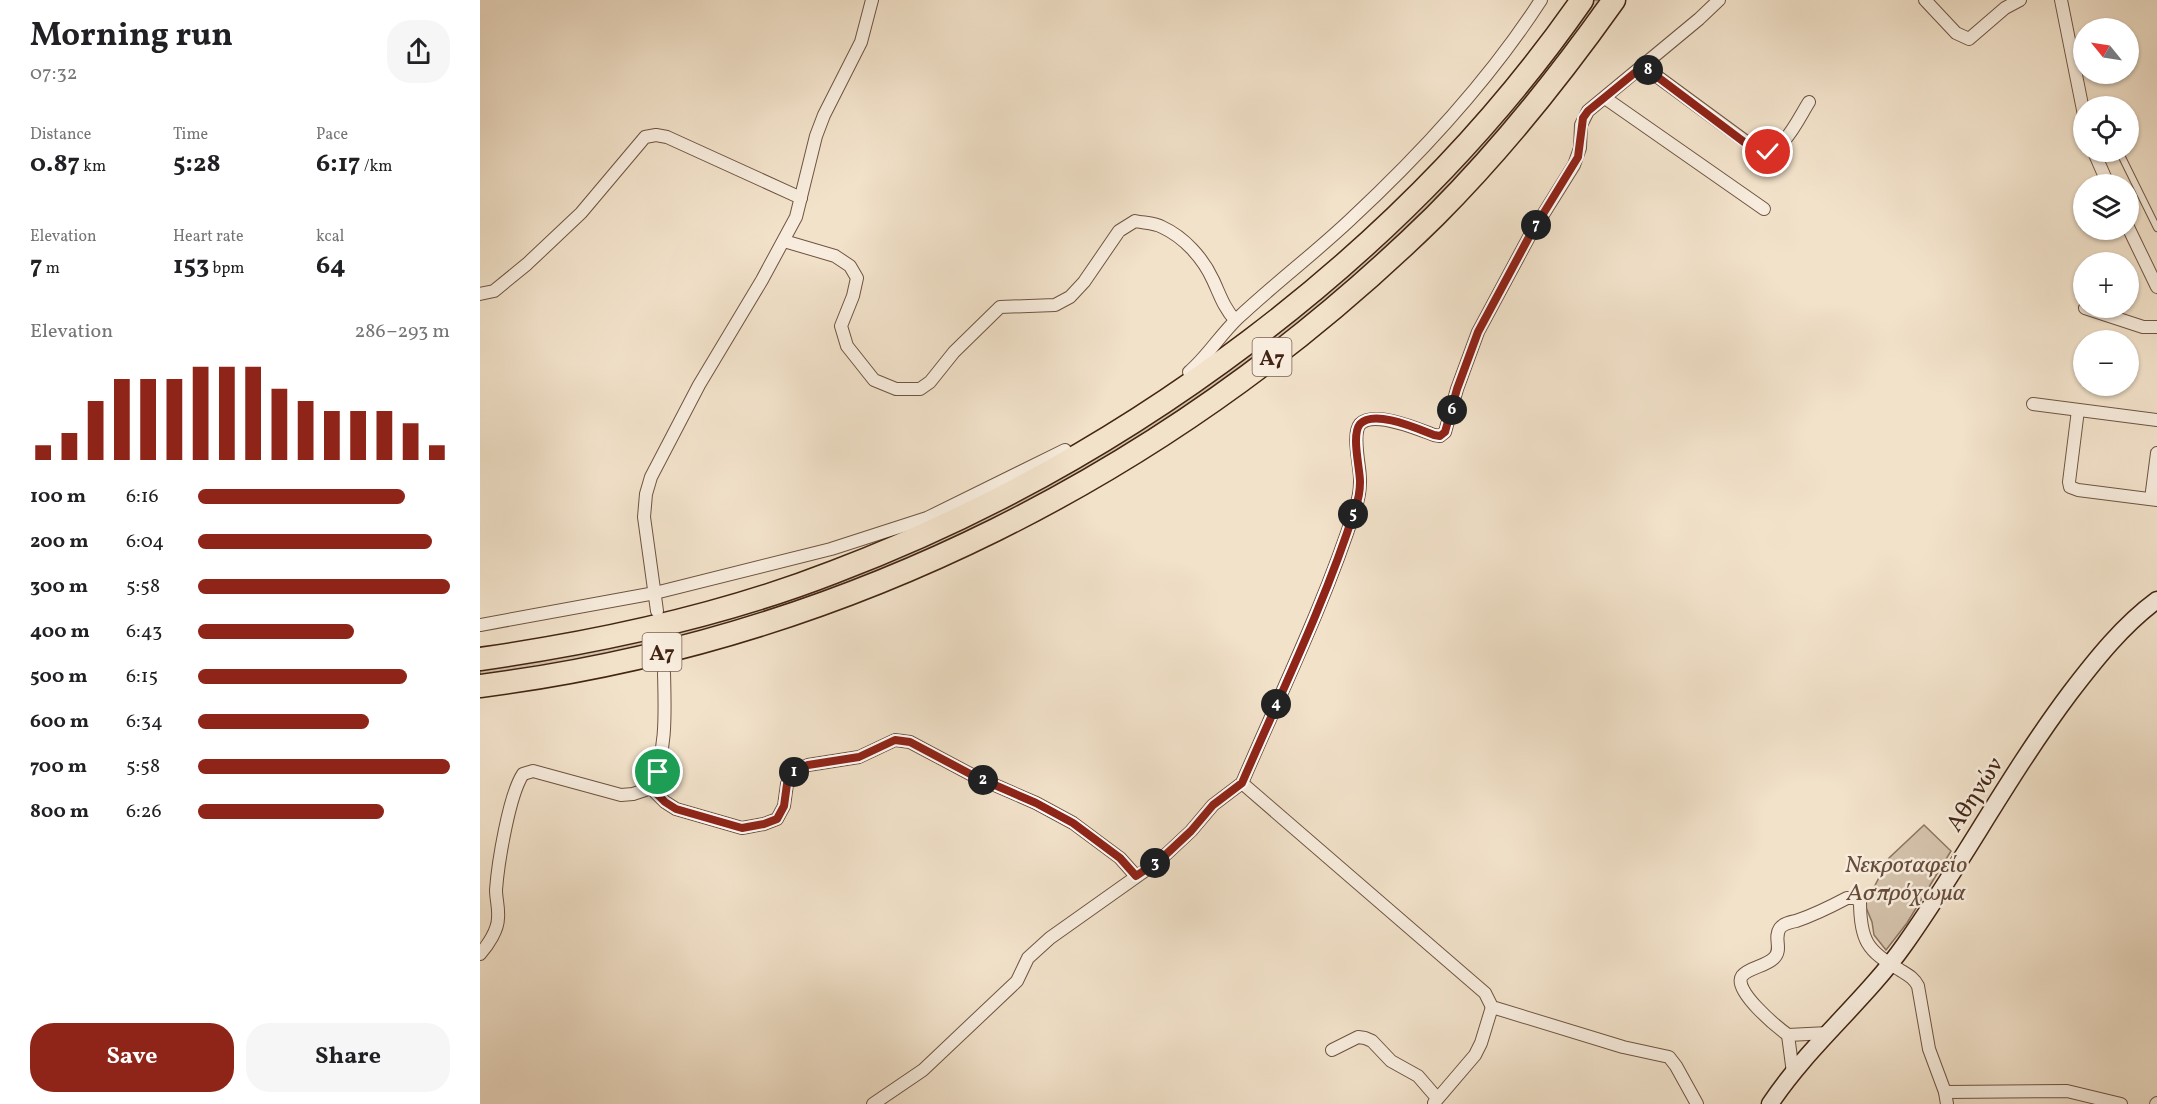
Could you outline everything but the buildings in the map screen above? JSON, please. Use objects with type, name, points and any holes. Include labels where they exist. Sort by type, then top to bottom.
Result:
[{"type":"highway","name":"Α7","points":[[480,659],[548,649],[651,627],[739,604],[831,574],[963,516],[1046,473],[1111,435],[1170,398],[1236,352],[1287,312],[1375,236],[1456,155],[1508,96],[1582,0]]},
{"type":"highway","name":"Α7","points":[[480,686],[552,675],[656,653],[734,633],[840,599],[897,576],[995,530],[1124,459],[1204,407],[1304,333],[1436,215],[1528,112],[1614,0]]},
{"type":"main road","name":"Αθηνών","points":[[1770,1104],[1793,1073],[1889,964],[1916,928],[2061,706],[2114,639],[2135,617],[2157,600]]},
{"type":"street","points":[[657,611],[644,517],[646,494],[651,477],[699,385],[796,217],[816,136],[824,115],[861,42],[872,0]]},
{"type":"street","points":[[480,625],[655,593],[831,549],[927,518],[1071,447],[1152,399],[1197,365],[1235,320],[1351,219],[1464,105],[1497,65],[1541,0]]},
{"type":"street","points":[[873,1104],[923,1070],[1017,981],[1028,958],[1050,938],[1160,860],[1191,831],[1213,805],[1242,783],[1335,568],[1356,506],[1360,486],[1356,436],[1359,425],[1367,420],[1386,420],[1434,435],[1440,436],[1445,432],[1457,389],[1478,332],[1529,237],[1574,165],[1580,148],[1583,118],[1719,0]]},
{"type":"street","points":[[1925,0],[1956,33],[1969,39],[2005,8],[2020,0]]},
{"type":"street","points":[[2061,0],[2080,96]]},
{"type":"street","points":[[1643,66],[1760,152],[1773,151],[1780,145],[1809,102]]},
{"type":"street","points":[[1605,98],[1764,209]]},
{"type":"street","points":[[480,294],[494,291],[527,264],[581,213],[645,138],[656,135],[667,137],[801,198]]},
{"type":"street","points":[[784,241],[835,256],[850,266],[857,278],[853,296],[841,326],[847,346],[874,380],[896,389],[920,389],[930,382],[954,352],[1000,307],[1035,308],[1055,305],[1070,297],[1084,282],[1119,231],[1135,221],[1161,226],[1186,242],[1202,261],[1213,279],[1222,302],[1235,320]]},
{"type":"street","points":[[2134,240],[2157,287]]},
{"type":"street","points":[[2116,318],[2142,327],[2157,327]]},
{"type":"street","points":[[2033,404],[2157,420]]},
{"type":"street","points":[[2078,410],[2070,487],[2078,490],[2154,499],[2157,453]]},
{"type":"street","points":[[480,954],[493,934],[498,920],[496,891],[502,844],[517,783],[523,774],[533,771],[621,795],[651,788],[658,772],[663,750],[664,673]]},
{"type":"street","points":[[651,788],[676,809],[742,828],[777,819],[784,806],[787,784],[795,771],[808,765],[859,757],[895,740],[910,742],[974,776],[1036,803],[1073,823],[1120,858],[1136,876]]},
{"type":"street","points":[[1242,783],[1485,993],[1492,1007],[1475,1055],[1435,1101],[1418,1076],[1391,1061],[1372,1041],[1358,1037],[1332,1050]]},
{"type":"street","points":[[1793,1073],[1788,1035],[1761,1012],[1741,986],[1740,980],[1743,975],[1776,956],[1779,949],[1777,937],[1779,929],[1785,924],[1810,916],[1847,898],[1854,898],[1860,902],[1862,935],[1868,946],[1889,964],[1913,978],[1918,986],[1929,1049],[1946,1098],[2063,1091],[2076,1092],[2121,1104]]},
{"type":"street","points":[[1492,1007],[1623,1047],[1669,1057],[1676,1065],[1697,1104]]},
{"type":"street","points":[[1788,1035],[1828,1033]]},
{"type":"lane","points":[[2124,162],[2157,228]]},
{"type":"green space","points":[[1594,0],[1603,0],[1513,116],[1430,207],[1339,291],[1245,366],[1120,450],[1057,486],[943,545],[785,607],[654,644],[552,666],[480,677],[480,669],[833,583],[939,539],[1240,361],[1578,23]]},
{"type":"green space","name":"Νεκροταφείο Ασπρόχωμα","points":[[1924,825],[1951,851],[1907,923],[1886,950],[1874,935],[1872,922],[1865,905],[1889,858]]},
{"type":"route","points":[[658,772],[651,788],[665,802],[676,809],[742,828],[777,819],[784,806],[787,784],[795,771],[808,765],[859,757],[895,740],[910,742],[974,776],[1036,803],[1073,823],[1120,858],[1136,876],[1160,860],[1191,831],[1213,805],[1242,783],[1335,568],[1356,506],[1360,486],[1356,436],[1359,425],[1367,420],[1386,420],[1434,435],[1440,436],[1445,432],[1457,389],[1478,332],[1529,237],[1574,165],[1580,148],[1581,125],[1588,111],[1643,66],[1752,148],[1760,152],[1768,152]]}]
